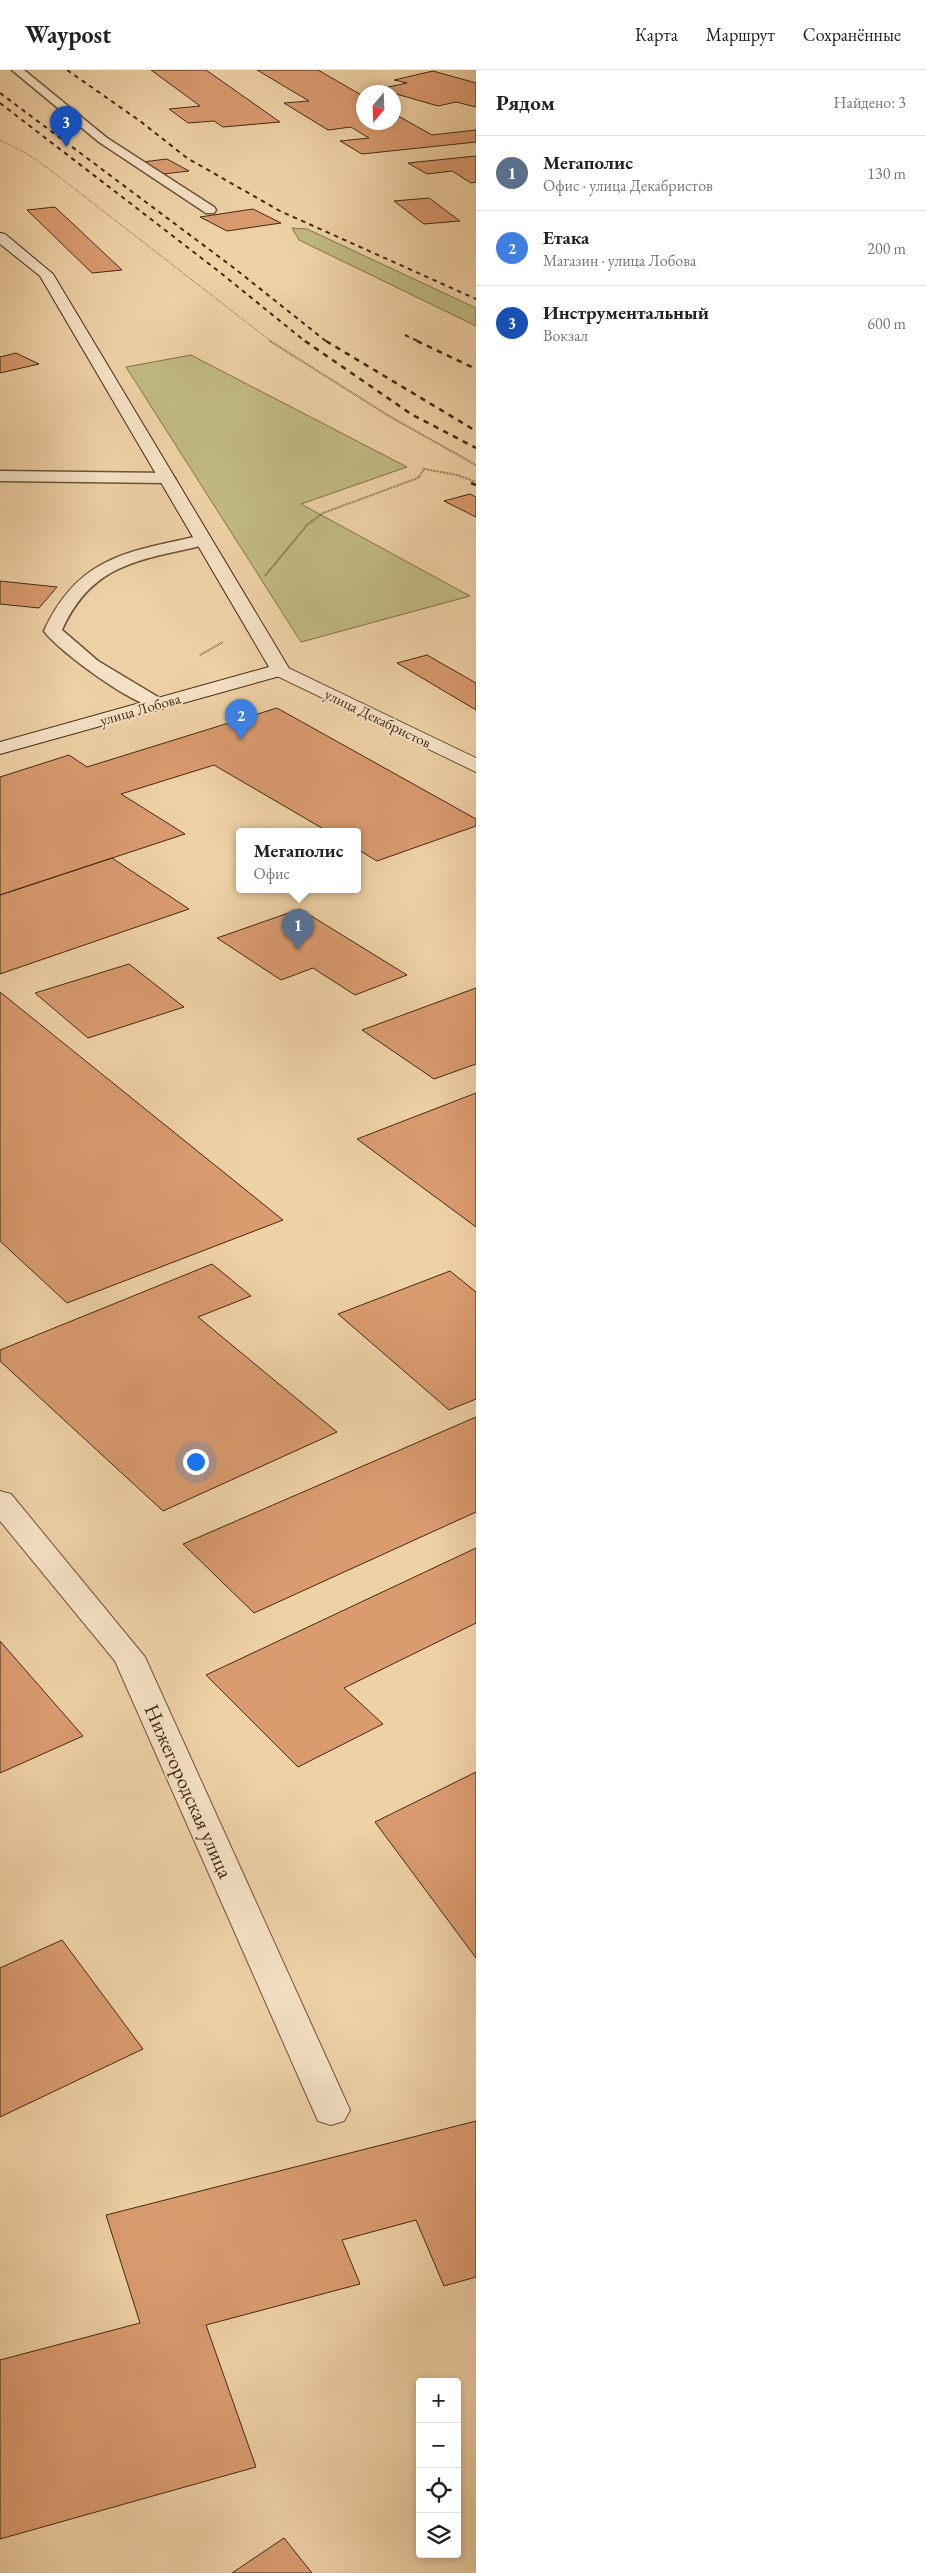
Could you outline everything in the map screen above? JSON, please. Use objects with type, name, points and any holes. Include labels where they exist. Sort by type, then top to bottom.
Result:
[{"type":"street","points":[[0,238],[46,274],[280,670]]},
{"type":"street","name":"улица Лобова","points":[[0,748],[280,670]]},
{"type":"street","name":"улица Декабристов","points":[[280,670],[476,766]]},
{"type":"street","name":"Нижегородская улица","points":[[0,1501],[129,1657],[331,2110]]},
{"type":"lane","points":[[17,70],[103,140],[210,210]]},
{"type":"lane","points":[[0,476],[167,478]]},
{"type":"lane","points":[[156,704],[92,665],[54,631],[60,610],[94,574],[124,559],[203,540]]},
{"type":"path","points":[[0,140],[26,153],[49,169],[259,334],[389,416],[476,465]]},
{"type":"path","points":[[242,605],[307,525],[324,513],[418,478],[424,469],[457,475],[476,482]]},
{"type":"shaded area","points":[[292,228],[307,229],[476,308],[476,326],[299,240]]},
{"type":"shaded area","points":[[191,355],[407,467],[301,504],[470,596],[301,642],[126,367]]},
{"type":"building","points":[[151,70],[206,70],[280,122],[223,127],[214,121],[188,123],[169,109],[200,106]]},
{"type":"building","points":[[257,70],[318,70],[356,92],[356,130],[401,130],[401,118],[432,135],[476,130],[476,142],[362,154],[340,141],[369,138],[351,127],[328,130],[284,103],[309,101]]},
{"type":"building","points":[[433,71],[476,83],[476,107],[456,102],[438,106],[401,95],[401,85],[398,85],[407,83],[394,80]]},
{"type":"building","points":[[476,156],[476,182],[471,183],[452,171],[427,174],[408,163]]},
{"type":"building","points":[[167,159],[189,171],[163,174],[142,162]]},
{"type":"building","points":[[429,198],[460,221],[424,224],[394,201]]},
{"type":"building","points":[[55,207],[122,270],[92,273],[27,210]]},
{"type":"building","points":[[253,209],[281,223],[227,231],[200,217]]},
{"type":"building","points":[[16,353],[39,364],[0,373],[0,357]]},
{"type":"building","points":[[470,494],[476,497],[476,517],[444,501]]},
{"type":"building","points":[[0,581],[57,587],[39,608],[0,604]]},
{"type":"building","points":[[427,655],[476,683],[476,710],[397,663]]},
{"type":"building","points":[[277,708],[476,819],[476,826],[377,861],[361,851],[361,828],[322,828],[214,765],[121,794],[185,834],[0,895],[0,777],[69,755],[87,767]]},
{"type":"building","points":[[112,858],[189,909],[0,974],[0,895]]},
{"type":"building","points":[[300,909],[407,975],[355,995],[313,968],[281,980],[217,938]]},
{"type":"building","points":[[129,964],[184,1007],[88,1038],[35,993]]},
{"type":"building","points":[[476,988],[476,1064],[434,1079],[362,1030]]},
{"type":"building","points":[[0,992],[283,1220],[67,1303],[0,1241]]},
{"type":"building","points":[[476,1093],[476,1227],[357,1139]]},
{"type":"building","points":[[212,1264],[251,1296],[198,1317],[337,1432],[163,1511],[0,1361],[0,1350]]},
{"type":"building","points":[[450,1271],[476,1292],[476,1399],[449,1410],[338,1314]]},
{"type":"building","points":[[476,1417],[476,1512],[254,1613],[183,1544]]},
{"type":"building","points":[[476,1548],[476,1623],[344,1688],[383,1724],[298,1767],[206,1675]]},
{"type":"building","points":[[0,1641],[83,1736],[0,1773]]},
{"type":"building","points":[[476,1772],[476,1958],[375,1822]]},
{"type":"building","points":[[62,1940],[143,2049],[0,2117],[0,1968]]},
{"type":"building","points":[[476,2121],[476,2277],[444,2286],[416,2220],[342,2240],[360,2284],[206,2325],[256,2467],[0,2539],[0,2360],[140,2323],[106,2215]]},
{"type":"building","points":[[284,2538],[312,2573],[232,2573]]},
{"type":"railway","points":[[67,70],[140,121],[187,158],[280,211],[476,299]]},
{"type":"railway","points":[[0,93],[234,268],[327,342]]},
{"type":"railway","points":[[0,103],[217,270],[306,342]]},
{"type":"railway","points":[[405,335],[420,342]]},
{"type":"railway","points":[[305,341],[411,414],[476,448]]},
{"type":"railway","points":[[326,341],[476,431]]},
{"type":"railway","points":[[417,341],[476,369]]},
{"type":"railway","points":[[471,483],[476,485]]},
{"type":"place","name":"Инструментальный","points":[[66,147]]},
{"type":"place","name":"Етака","points":[[241,740]]},
{"type":"place","name":"Мегаполис","points":[[298,950]]}]
